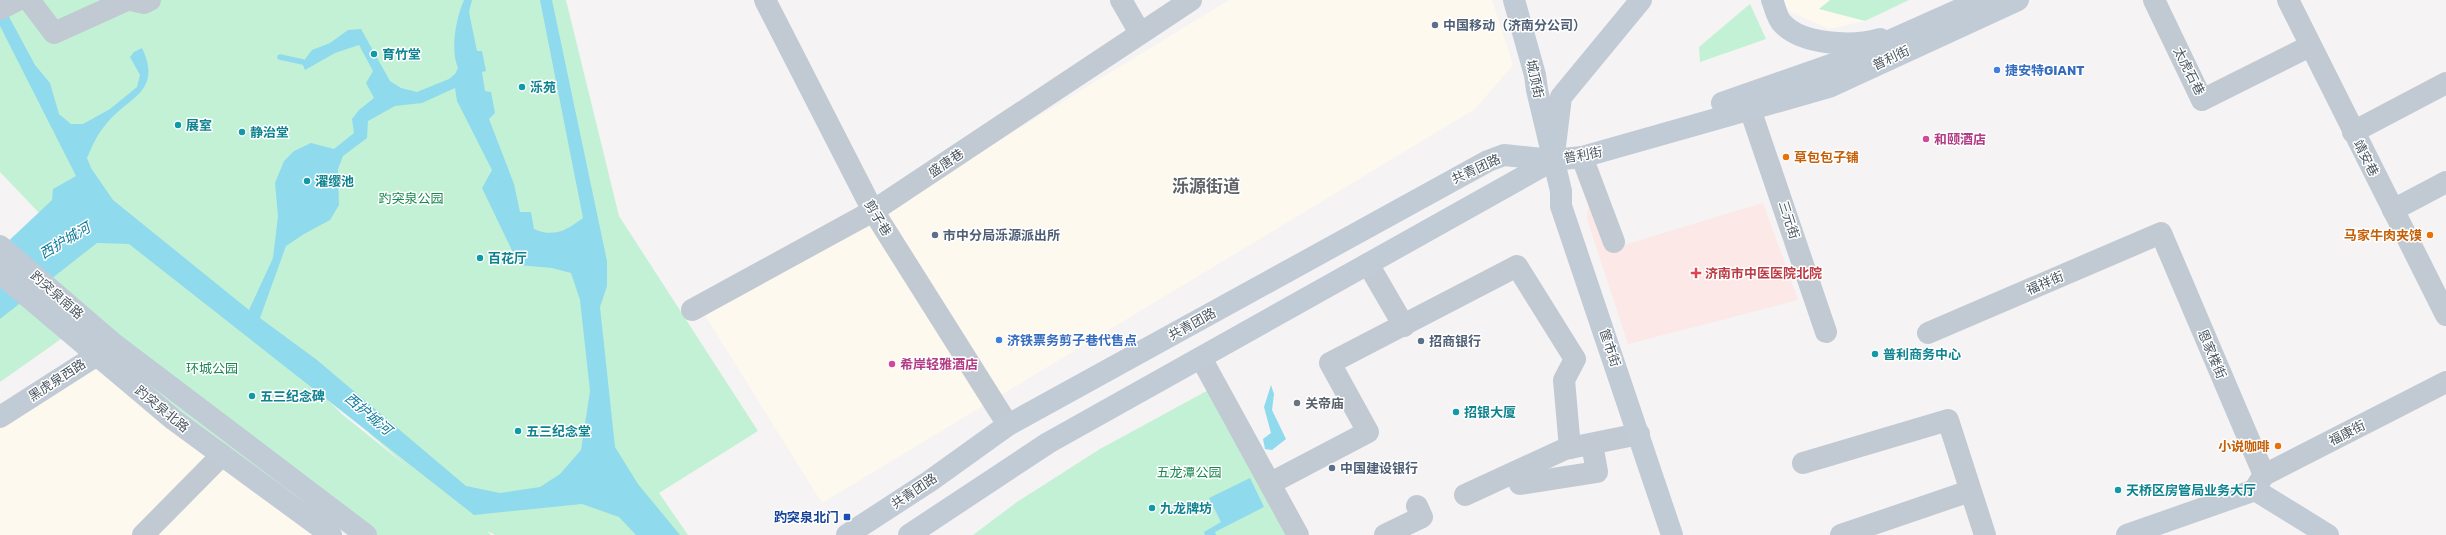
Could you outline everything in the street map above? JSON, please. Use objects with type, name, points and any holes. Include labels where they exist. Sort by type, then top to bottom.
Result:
[{"type":"main road","name":"城顶街","points":[[1514,0],[1535,75],[1553,160]]},
{"type":"main road","points":[[909,535],[1048,443],[1553,160],[1562,97],[1642,0]]},
{"type":"main road","points":[[1772,0],[1781,23],[1805,39],[1836,43],[1875,41],[1935,23]]},
{"type":"main road","name":"普利街","points":[[1553,160],[1597,142],[1814,72],[1935,23],[1981,0]]},
{"type":"main road","name":"普利街","points":[[1553,160],[1582,157],[1829,87],[2018,0]]},
{"type":"main road","name":"共青团路","points":[[847,535],[930,481],[1008,425],[1488,160],[1504,156],[1553,160]]},
{"type":"main road","name":"筐市街","points":[[1553,160],[1562,206],[1672,535]]},
{"type":"main road","name":"趵突泉南路","points":[[0,246],[114,344]]},
{"type":"main road","name":"趵突泉北路","points":[[0,274],[174,420],[331,535]]},
{"type":"main road","name":"趵突泉北路","points":[[114,344],[366,535]]},
{"type":"main road","name":"黑虎泉西路","points":[[0,417],[114,344]]},
{"type":"main road","points":[[2135,534],[2259,483],[2328,535]]},
{"type":"street","points":[[0,9],[18,0]]},
{"type":"street","points":[[29,0],[54,33],[127,0]]},
{"type":"street","points":[[131,0],[144,3],[150,0]]},
{"type":"street","name":"剪子巷","points":[[766,0],[873,211],[1008,425]]},
{"type":"street","points":[[1122,0],[1140,33]]},
{"type":"street","name":"盛唐巷","points":[[692,310],[873,211],[1191,0]]},
{"type":"street","name":"太虎石巷","points":[[2154,0],[2202,100],[2310,46]]},
{"type":"street","name":"靖安巷","points":[[2288,0],[2446,315]]},
{"type":"street","points":[[2353,132],[2446,83]]},
{"type":"street","name":"三元街","points":[[1750,109],[1826,332]]},
{"type":"street","points":[[1582,157],[1614,242]]},
{"type":"street","points":[[2393,210],[2446,182]]},
{"type":"street","name":"福祥街","points":[[1928,333],[2161,233]]},
{"type":"street","name":"恩家楼街","points":[[2161,233],[2259,483]]},
{"type":"street","points":[[1368,264],[1404,326]]},
{"type":"street","points":[[1271,483],[1368,432],[1330,363],[1404,326],[1517,266],[1575,359],[1564,380],[1570,448]]},
{"type":"street","points":[[1201,358],[1271,483],[1298,535]]},
{"type":"street","name":"福康街","points":[[2259,483],[2446,382]]},
{"type":"street","points":[[1803,463],[1948,420],[1985,535]]},
{"type":"street","points":[[1465,495],[1570,448],[1639,434]]},
{"type":"street","points":[[1520,484],[1597,472],[1592,444]]},
{"type":"street","points":[[143,535],[222,455]]},
{"type":"street","points":[[1841,535],[1970,491]]},
{"type":"street","points":[[1385,535],[1422,517],[1417,506]]},
{"type":"shaded area","points":[[1229,0],[1492,0],[1513,65],[1475,109],[822,503],[703,312],[887,209]]},
{"type":"shaded area","points":[[1782,0],[1909,0],[1865,21],[1829,29],[1789,11]]},
{"type":"shaded area","name":"济南市中医医院北院","points":[[1597,184],[1624,245],[1763,203],[1798,300],[1628,344],[1587,219],[1589,200]]},
{"type":"shaded area","points":[[92,367],[314,535],[0,535],[0,429]]},
{"type":"green space","name":"趵突泉公园","points":[[0,0],[566,0],[619,216],[758,431],[659,493],[688,535],[495,535],[487,531],[491,535],[373,535],[222,455],[78,327],[0,382],[0,250],[43,217],[0,172]],"holes":[[[251,324],[255,324],[371,435],[409,468],[343,415]]]},
{"type":"green space","points":[[1830,0],[1909,0],[1865,21],[1819,9]]},
{"type":"green space","points":[[1750,4],[1766,39],[1700,62],[1699,47]]},
{"type":"green space","name":"五龙潭公园","points":[[1214,387],[1289,535],[973,535],[1017,502],[1100,449]]},
{"type":"water","name":"西护城河","points":[[0,0],[35,65],[50,83],[59,114],[71,124],[83,124],[110,109],[137,87],[140,75],[130,57],[134,52],[142,48],[147,63],[148,75],[146,84],[133,99],[115,114],[101,131],[87,158],[91,168],[113,200],[249,310],[273,258],[278,216],[275,183],[284,161],[294,151],[311,143],[334,149],[354,133],[352,119],[359,110],[374,98],[366,83],[373,71],[359,45],[335,53],[305,70],[302,63],[312,50],[330,43],[348,30],[361,29],[390,81],[401,88],[417,92],[449,79],[455,74],[458,68],[454,52],[456,24],[464,0],[472,0],[469,12],[477,51],[482,51],[486,71],[482,72],[485,91],[491,92],[495,113],[489,119],[514,184],[520,212],[531,212],[534,229],[548,233],[554,233],[566,229],[583,218],[540,0],[552,0],[607,261],[607,286],[600,307],[615,447],[638,484],[680,535],[636,535],[619,517],[582,504],[474,515],[129,244],[97,243],[0,319],[0,249],[52,200],[53,189],[76,176],[0,26]],"holes":[[[455,88],[457,101],[492,170],[482,188],[519,265],[552,268],[571,273],[580,300],[590,391],[581,450],[560,474],[540,487],[500,493],[466,486],[317,360],[260,318],[286,246],[330,220],[339,205],[338,169],[343,156],[367,138],[368,121],[395,106],[422,103]]]},
{"type":"water","points":[[1271,385],[1274,394],[1272,410],[1286,439],[1272,450],[1265,449],[1263,439],[1271,433],[1264,407]]},
{"type":"water","points":[[1250,478],[1264,507],[1215,532],[1216,535],[1205,535],[1204,532],[1221,522],[1209,498]]},
{"type":"waterway","points":[[280,57],[303,62]]},
{"type":"place","name":"中国移动（济南分公司）","points":[[1435,25]]},
{"type":"place","name":"育竹堂","points":[[374,54]]},
{"type":"place","name":"捷安特GIANT","points":[[1997,70]]},
{"type":"place","name":"泺苑","points":[[522,87]]},
{"type":"place","name":"展室","points":[[178,125]]},
{"type":"place","name":"静治堂","points":[[242,132]]},
{"type":"place","name":"和颐酒店","points":[[1926,139]]},
{"type":"place","name":"草包包子铺","points":[[1786,157]]},
{"type":"place","name":"濯缨池","points":[[307,181]]},
{"type":"place","name":"市中分局泺源派出所","points":[[935,235]]},
{"type":"place","name":"马家牛肉夹馍","points":[[2430,235]]},
{"type":"place","name":"百花厅","points":[[480,258]]},
{"type":"place","name":"济南市中医医院北院","points":[[1696,273]]},
{"type":"place","name":"济铁票务剪子巷代售点","points":[[999,340]]},
{"type":"place","name":"招商银行","points":[[1421,341]]},
{"type":"place","name":"普利商务中心","points":[[1875,354]]},
{"type":"place","name":"希岸轻雅酒店","points":[[892,364]]},
{"type":"place","name":"五三纪念碑","points":[[252,396]]},
{"type":"place","name":"关帝庙","points":[[1297,403]]},
{"type":"place","name":"招银大厦","points":[[1456,412]]},
{"type":"place","name":"五三纪念堂","points":[[518,431]]},
{"type":"place","name":"小说咖啡","points":[[2278,446]]},
{"type":"place","name":"中国建设银行","points":[[1332,468]]},
{"type":"place","name":"天桥区房管局业务大厅","points":[[2118,490]]},
{"type":"place","name":"九龙牌坊","points":[[1152,508]]},
{"type":"place","name":"趵突泉北门","points":[[847,517]]},
{"type":"district","name":"泺源街道","points":[[1206,186]]},
{"type":"park label","name":"环城公园","points":[[212,368]]}]
